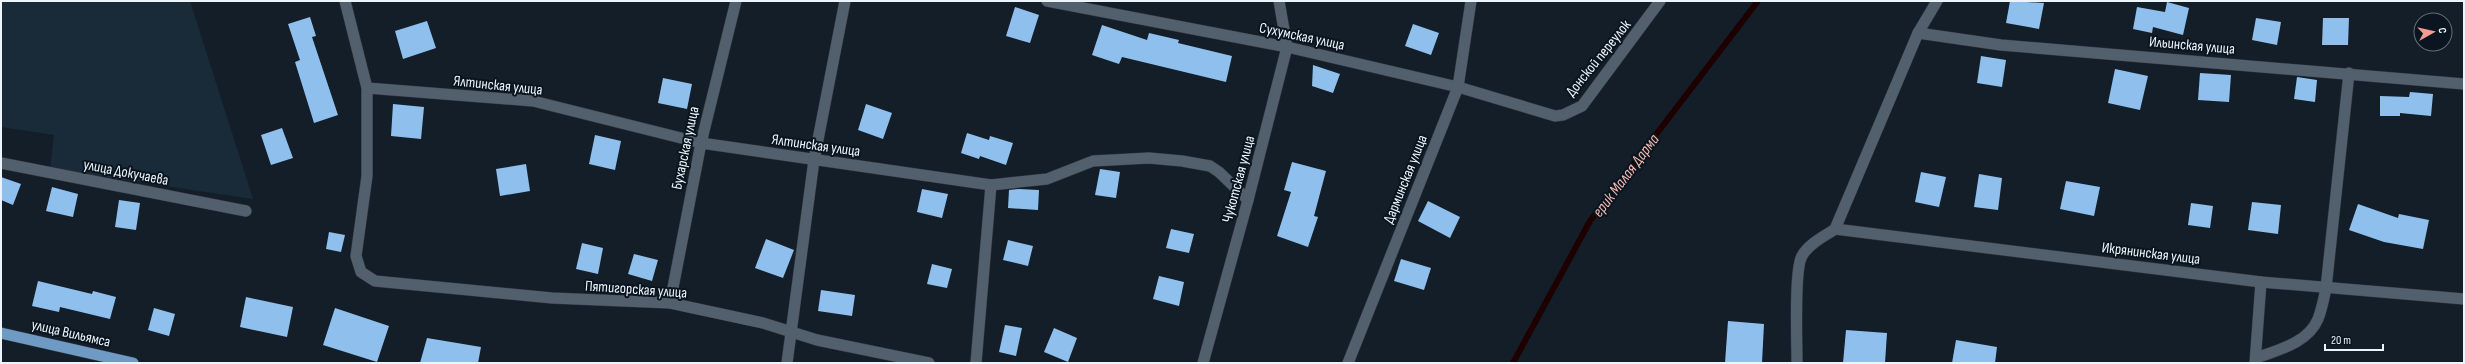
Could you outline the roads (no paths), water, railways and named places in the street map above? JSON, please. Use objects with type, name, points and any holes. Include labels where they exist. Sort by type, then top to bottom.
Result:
[{"type":"main road","name":"улица Вильямса","points":[[1,333],[127,362]]},
{"type":"street","points":[[345,1],[367,88]]},
{"type":"street","name":"Бухарская улица","points":[[670,303],[701,143],[736,1]]},
{"type":"street","points":[[787,363],[793,332],[814,160],[845,1]]},
{"type":"street","name":"Сухумская улица","points":[[1047,1],[1288,47],[1458,87],[1547,113]]},
{"type":"street","name":"Чукотская улица","points":[[1203,363],[1288,47],[1279,1]]},
{"type":"street","name":"Дарминская улица","points":[[1348,363],[1458,87],[1471,1]]},
{"type":"street","name":"Донской переулок","points":[[1547,113],[1563,115],[1582,106],[1660,1]]},
{"type":"street","points":[[1797,363],[1798,298],[1801,256],[1807,249],[1835,229],[1918,33],[1937,1]]},
{"type":"street","name":"Ильинская улица","points":[[1918,33],[2001,45],[2350,73],[2464,84]]},
{"type":"street","points":[[2261,282],[2256,360],[2296,342],[2309,332],[2318,320],[2326,288],[2350,73]]},
{"type":"street","name":"Ялтинская улица","points":[[367,88],[533,101],[701,143],[991,185],[1047,179],[1093,161],[1149,158],[1210,166],[1229,180],[1248,200]]},
{"type":"street","name":"Пятигорская улица","points":[[367,88],[367,176],[356,256],[361,272],[368,278],[382,281],[552,298],[670,303],[763,323],[817,340],[929,363]]},
{"type":"street","name":"улица Докучаева","points":[[1,163],[246,211]]},
{"type":"street","points":[[976,363],[991,185]]},
{"type":"street","name":"Икрянинская улица","points":[[1835,229],[2261,282],[2464,299]]},
{"type":"waterway","name":"ерик Малая Дарма","points":[[1513,363],[1590,221],[1758,1]]}]
